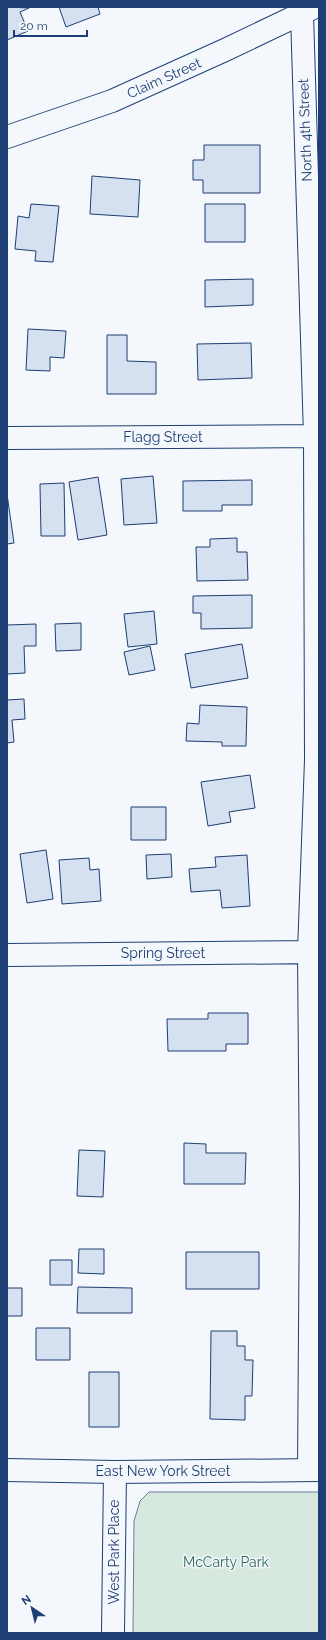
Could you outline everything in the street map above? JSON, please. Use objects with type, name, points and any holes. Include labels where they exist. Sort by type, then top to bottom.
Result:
[{"type":"street","name":"Claim Street","points":[[7,137],[112,101],[309,11]]},
{"type":"street","name":"North 4th Street","points":[[309,11],[317,436],[316,760],[311,1173],[314,1470]]},
{"type":"street","name":"Flagg Street","points":[[7,438],[317,436]]},
{"type":"street","name":"Spring Street","points":[[7,954],[314,952]]},
{"type":"street","name":"East New York Street","points":[[7,1470],[115,1472],[314,1470]]},
{"type":"street","name":"West Park Place","points":[[113,1633],[115,1472]]},
{"type":"green space","name":"McCarty Park","points":[[149,1492],[319,1492],[319,1633],[133,1633],[134,1521],[140,1501]]},
{"type":"building","points":[[7,7],[29,8],[20,12],[28,31],[7,40]]},
{"type":"building","points":[[59,7],[98,7],[100,14],[66,27]]},
{"type":"building","points":[[204,145],[260,145],[260,193],[203,193],[203,180],[193,180],[193,160],[204,160]]},
{"type":"building","points":[[92,176],[140,180],[138,217],[90,214]]},
{"type":"building","points":[[31,204],[59,206],[53,262],[35,261],[36,251],[15,249],[18,216],[29,218]]},
{"type":"building","points":[[205,204],[245,204],[245,242],[205,242]]},
{"type":"building","points":[[253,279],[253,305],[205,307],[205,280]]},
{"type":"building","points":[[28,329],[66,331],[64,358],[50,357],[50,371],[26,370]]},
{"type":"building","points":[[107,335],[127,335],[127,361],[156,362],[156,394],[107,394]]},
{"type":"building","points":[[251,343],[252,378],[198,380],[197,344]]},
{"type":"building","points":[[153,476],[157,523],[124,525],[121,479]]},
{"type":"building","points":[[98,477],[107,535],[78,540],[69,482]]},
{"type":"building","points":[[252,480],[252,505],[222,505],[222,511],[183,511],[183,481]]},
{"type":"building","points":[[64,483],[65,536],[41,536],[40,484]]},
{"type":"building","points":[[7,494],[14,543],[7,544]]},
{"type":"building","points":[[237,538],[237,552],[247,552],[248,580],[197,581],[196,547],[210,547],[210,539]]},
{"type":"building","points":[[252,595],[252,628],[201,629],[201,613],[193,613],[193,596]]},
{"type":"building","points":[[154,611],[157,644],[128,647],[124,614]]},
{"type":"building","points":[[81,623],[81,650],[56,651],[55,624]]},
{"type":"building","points":[[36,624],[36,646],[24,646],[25,673],[7,674],[7,625]]},
{"type":"building","points":[[242,644],[248,678],[191,688],[185,654]]},
{"type":"building","points":[[150,646],[155,670],[129,675],[124,652]]},
{"type":"building","points":[[24,699],[25,719],[12,720],[14,742],[7,743],[7,700]]},
{"type":"building","points":[[200,705],[247,707],[246,746],[222,746],[222,742],[186,741],[187,723],[199,724]]},
{"type":"building","points":[[250,775],[255,808],[229,812],[231,822],[208,826],[201,782]]},
{"type":"building","points":[[131,807],[166,807],[166,840],[131,840]]},
{"type":"building","points":[[46,850],[53,899],[27,903],[20,854]]},
{"type":"building","points":[[171,854],[172,877],[147,879],[146,855]]},
{"type":"building","points":[[247,855],[250,906],[222,908],[220,890],[191,892],[189,869],[216,867],[215,857]]},
{"type":"building","points":[[89,858],[90,870],[99,869],[101,901],[62,904],[59,860]]},
{"type":"building","points":[[208,1013],[248,1013],[248,1044],[226,1044],[226,1051],[168,1051],[167,1019],[208,1019]]},
{"type":"building","points":[[184,1143],[206,1144],[206,1153],[246,1153],[245,1184],[184,1184]]},
{"type":"building","points":[[79,1150],[105,1151],[103,1197],[77,1196]]},
{"type":"building","points":[[79,1249],[104,1249],[104,1274],[78,1273]]},
{"type":"building","points":[[186,1252],[259,1252],[259,1289],[186,1289]]},
{"type":"building","points":[[50,1260],[72,1260],[72,1285],[50,1285]]},
{"type":"building","points":[[78,1287],[132,1288],[132,1313],[77,1313]]},
{"type":"building","points":[[7,1288],[22,1288],[22,1316],[7,1316]]},
{"type":"building","points":[[36,1328],[70,1328],[70,1360],[36,1360]]},
{"type":"building","points":[[211,1331],[237,1331],[237,1346],[245,1346],[245,1360],[253,1360],[252,1396],[245,1396],[245,1420],[210,1419]]},
{"type":"building","points":[[89,1372],[119,1372],[119,1427],[89,1427]]}]
